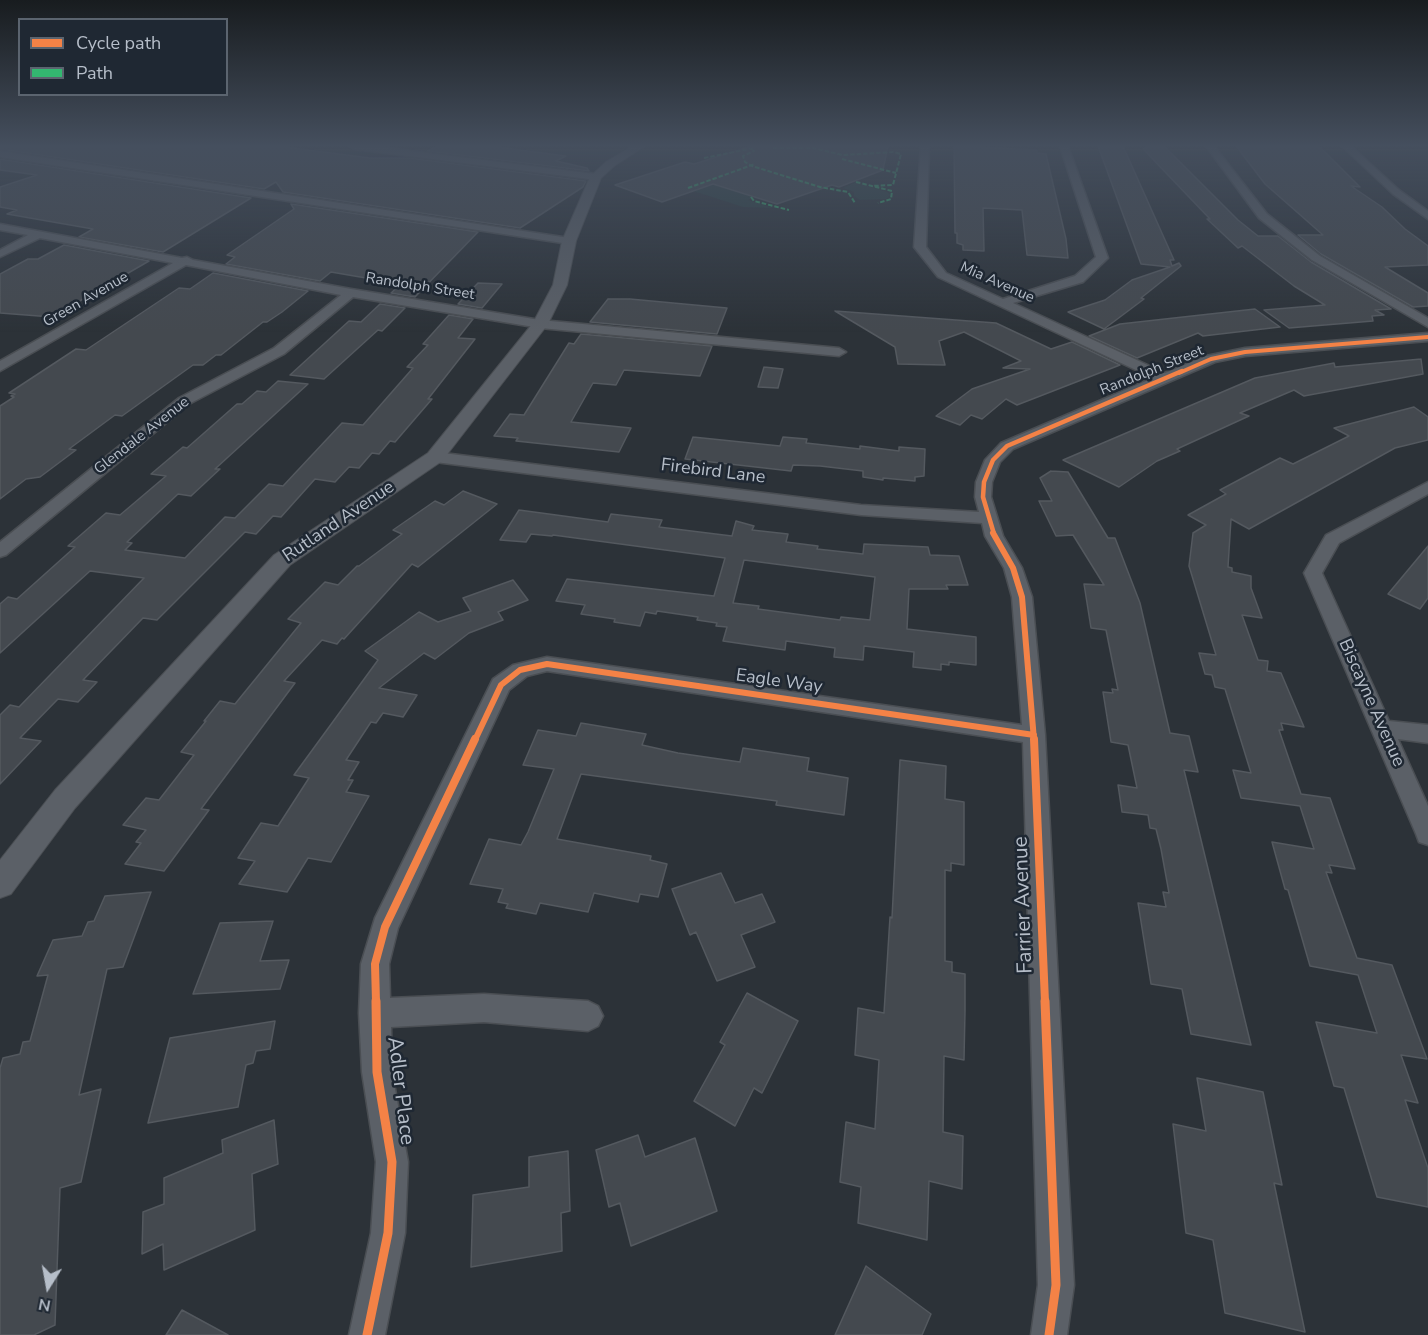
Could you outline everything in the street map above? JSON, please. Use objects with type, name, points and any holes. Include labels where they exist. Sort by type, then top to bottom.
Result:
[{"type":"street","points":[[355,208],[569,241]]},
{"type":"street","name":"Rutland Avenue","points":[[0,884],[64,799],[282,560],[435,457],[540,324],[560,285],[569,241],[583,208]]},
{"type":"street","name":"Mia Avenue","points":[[922,208],[920,247],[942,275],[1005,302],[1164,378]]},
{"type":"street","points":[[1005,302],[1079,279],[1102,258],[1085,208]]},
{"type":"street","points":[[1257,208],[1263,216],[1316,258],[1428,323]]},
{"type":"street","name":"Randolph Street","points":[[0,227],[187,260],[351,293],[540,324],[840,352]]},
{"type":"street","points":[[0,254],[39,234]]},
{"type":"street","name":"Green Avenue","points":[[0,367],[187,260]]},
{"type":"street","name":"Glendale Avenue","points":[[0,551],[184,401],[279,351],[351,293]]},
{"type":"street","name":"Randolph Street","points":[[984,482],[993,460],[1007,446],[1211,359],[1245,352],[1428,337]]},
{"type":"street","name":"Firebird Lane","points":[[435,457],[861,510],[987,518]]},
{"type":"street","name":"Farrier Avenue","points":[[984,482],[983,497],[987,518],[994,536],[1013,568],[1022,597],[1034,735],[1056,1285],[1049,1335]]},
{"type":"street","name":"Biscayne Avenue","points":[[1428,487],[1332,539],[1313,573],[1428,834]]},
{"type":"street","name":"Eagle Way","points":[[520,670],[548,664],[1034,735]]},
{"type":"street","name":"Adler Place","points":[[367,1335],[388,1233],[392,1162],[377,1072],[374,1013],[375,964],[385,927],[501,685],[520,670]]},
{"type":"street","points":[[1383,729],[1428,734]]},
{"type":"street","points":[[374,1013],[484,1008],[588,1016]]},
{"type":"building","points":[[7,208],[234,208],[163,252],[79,237],[93,229],[7,214],[17,210]]},
{"type":"building","points":[[320,208],[478,232],[415,297],[391,293],[401,284],[331,272],[320,281],[226,264],[235,257],[227,255],[294,209]]},
{"type":"building","points":[[390,208],[550,208],[520,228]]},
{"type":"building","points":[[955,208],[983,208],[984,251],[963,250],[963,245],[957,243],[957,233],[955,233]]},
{"type":"building","points":[[989,208],[1059,208],[1068,258],[1027,255],[1022,210]]},
{"type":"building","points":[[1121,208],[1151,208],[1174,260],[1170,260],[1172,266],[1179,263],[1181,266],[1141,298],[1144,299],[1104,329],[1068,312],[1105,300],[1132,280],[1170,267],[1141,264]]},
{"type":"building","points":[[1200,208],[1226,208],[1258,236],[1278,236],[1311,262],[1391,309],[1375,310],[1384,315],[1372,316],[1373,321],[1289,328],[1264,310],[1325,305],[1294,286],[1242,246],[1238,248],[1207,219],[1210,219]]},
{"type":"building","points":[[1293,208],[1383,208],[1405,229],[1428,246],[1428,265],[1385,267],[1428,293],[1428,306],[1413,307],[1321,254],[1298,235],[1323,235]]},
{"type":"building","points":[[64,245],[149,261],[52,317],[0,313],[0,274],[28,259],[38,259]]},
{"type":"building","points":[[213,273],[308,291],[221,355],[216,355],[203,365],[193,365],[122,416],[115,415],[69,449],[76,450],[40,477],[26,479],[0,499],[0,406],[14,397],[11,396],[15,394],[9,393],[76,349],[86,350],[179,288],[190,289]]},
{"type":"building","points":[[478,283],[502,284],[482,308],[458,304]]},
{"type":"building","points":[[608,299],[727,308],[717,334],[590,322]]},
{"type":"building","points":[[380,304],[405,308],[382,331],[378,330],[324,379],[290,375],[349,321],[361,322]]},
{"type":"building","points":[[1255,309],[1280,327],[1203,336],[1198,333],[1137,358],[1089,336],[1120,324]]},
{"type":"building","points":[[835,311],[996,323],[1051,349],[1072,342],[1120,365],[1017,405],[1006,399],[982,419],[971,415],[960,425],[936,416],[972,389],[1030,369],[1003,368],[1021,361],[964,332],[939,341],[945,365],[898,364],[895,347]]},
{"type":"building","points":[[449,315],[473,319],[458,338],[475,339],[428,399],[432,399],[395,442],[390,441],[379,454],[372,453],[359,468],[349,467],[335,482],[315,479],[281,517],[273,516],[256,534],[245,532],[157,620],[143,618],[83,680],[97,682],[78,702],[58,699],[20,738],[41,741],[0,784],[0,715],[10,705],[19,707],[144,578],[90,571],[0,653],[0,604],[8,597],[17,599],[75,547],[68,546],[106,513],[120,515],[166,476],[151,474],[183,447],[187,448],[237,404],[242,404],[257,391],[266,392],[278,381],[308,384],[215,469],[220,469],[191,496],[178,494],[127,542],[132,543],[125,550],[185,558],[225,517],[235,518],[269,484],[283,486],[342,423],[363,425],[413,368],[407,367],[428,345],[423,344]]},
{"type":"building","points":[[581,334],[712,346],[700,376],[624,370],[616,385],[593,383],[571,422],[631,428],[619,452],[516,441],[518,438],[494,436],[510,414],[524,415],[569,343],[574,344]]},
{"type":"building","points":[[1421,359],[1423,374],[1304,396],[1294,390],[1240,413],[1249,416],[1177,449],[1180,451],[1157,461],[1119,487],[1063,460],[1255,378],[1334,363],[1335,367]]},
{"type":"building","points":[[764,367],[783,369],[778,388],[758,387]]},
{"type":"building","points":[[1414,407],[1428,417],[1428,440],[1395,448],[1249,529],[1231,519],[1228,567],[1232,568],[1232,572],[1251,576],[1251,588],[1262,618],[1242,615],[1258,660],[1268,661],[1267,671],[1281,673],[1304,727],[1281,723],[1283,730],[1279,730],[1301,794],[1330,798],[1355,869],[1329,865],[1332,873],[1326,872],[1357,958],[1392,965],[1427,1059],[1401,1055],[1418,1103],[1405,1100],[1428,1168],[1428,1207],[1377,1197],[1344,1088],[1334,1086],[1316,1022],[1377,1033],[1358,975],[1310,966],[1272,842],[1314,849],[1300,806],[1241,798],[1233,770],[1251,773],[1225,689],[1215,687],[1212,675],[1205,674],[1199,653],[1216,655],[1189,566],[1193,533],[1206,525],[1188,515],[1226,494],[1220,490],[1280,458],[1293,464],[1349,436],[1334,428]]},
{"type":"building","points":[[693,437],[780,446],[783,437],[807,439],[806,443],[860,449],[860,446],[899,451],[899,447],[925,449],[924,476],[915,477],[915,481],[883,478],[883,480],[863,477],[863,471],[820,466],[793,465],[791,471],[685,459]]},
{"type":"building","points":[[1051,471],[1068,472],[1108,538],[1115,538],[1140,603],[1170,733],[1189,736],[1198,772],[1184,770],[1251,1045],[1191,1034],[1182,989],[1151,984],[1138,903],[1166,907],[1163,892],[1169,893],[1161,849],[1156,829],[1150,828],[1148,815],[1122,812],[1118,785],[1137,788],[1128,745],[1111,742],[1103,692],[1113,693],[1112,689],[1118,690],[1106,630],[1091,628],[1084,584],[1104,585],[1073,535],[1056,536],[1039,501],[1052,501],[1040,478]]},
{"type":"building","points":[[463,491],[497,504],[418,567],[412,564],[344,639],[342,638],[337,644],[322,640],[284,681],[295,683],[201,809],[209,810],[164,871],[125,864],[141,843],[136,842],[146,830],[123,825],[146,798],[159,800],[194,755],[181,752],[220,701],[235,704],[301,623],[288,619],[325,582],[338,585],[357,566],[402,534],[393,530],[435,501],[444,505]]},
{"type":"building","points":[[519,510],[608,522],[611,514],[662,520],[659,527],[732,536],[736,521],[754,526],[752,530],[788,534],[786,542],[818,546],[817,549],[863,554],[864,544],[928,547],[930,555],[959,556],[968,585],[946,585],[948,589],[909,589],[907,629],[976,637],[976,665],[949,662],[949,665],[941,664],[941,670],[913,667],[914,652],[864,646],[863,660],[834,657],[835,648],[786,641],[785,650],[723,641],[727,627],[697,620],[698,617],[657,611],[656,614],[645,612],[640,626],[614,622],[615,619],[581,614],[585,605],[556,601],[567,579],[714,596],[725,558],[553,535],[531,534],[526,542],[500,540]],"holes":[[[744,560],[875,577],[870,620],[841,617],[840,620],[758,609],[759,606],[733,603]]]},
{"type":"building","points":[[1428,546],[1428,598],[1420,609],[1388,594]]},
{"type":"building","points":[[513,580],[528,600],[498,612],[503,620],[469,633],[435,659],[424,653],[379,688],[417,695],[403,717],[383,713],[376,723],[371,722],[346,760],[359,762],[348,780],[353,780],[346,792],[369,796],[331,862],[308,858],[287,892],[239,884],[255,861],[238,858],[261,823],[278,826],[309,778],[294,775],[378,660],[365,651],[419,612],[438,622],[471,611],[463,598]]},
{"type":"building","points":[[581,723],[646,734],[642,745],[678,753],[740,762],[743,748],[809,758],[807,771],[848,778],[844,815],[776,805],[777,801],[581,774],[557,839],[651,856],[650,860],[667,864],[658,897],[640,894],[638,902],[594,893],[588,912],[540,903],[536,914],[506,908],[508,904],[498,902],[503,889],[470,884],[489,839],[521,845],[528,832],[554,769],[523,765],[538,730],[576,736]]},
{"type":"building","points":[[900,760],[946,766],[945,799],[964,802],[964,865],[951,863],[951,871],[945,870],[945,961],[952,962],[952,972],[965,974],[964,1060],[944,1056],[943,1132],[963,1136],[962,1189],[929,1181],[927,1240],[858,1223],[861,1187],[840,1182],[846,1122],[875,1129],[879,1060],[855,1055],[858,1008],[884,1013],[890,917],[892,918]]},
{"type":"building","points":[[721,873],[735,903],[762,894],[775,922],[741,935],[755,967],[717,981],[696,932],[690,935],[672,889]]},
{"type":"building","points":[[151,892],[123,967],[107,969],[79,1095],[101,1089],[81,1182],[60,1188],[55,1325],[34,1335],[0,1335],[0,1068],[3,1058],[20,1054],[23,1042],[30,1041],[48,975],[37,976],[53,940],[82,936],[88,922],[94,921],[105,896]]},
{"type":"building","points":[[273,921],[260,961],[289,960],[280,989],[193,994],[220,923]]},
{"type":"building","points":[[747,993],[798,1021],[762,1093],[754,1088],[735,1126],[694,1101],[725,1045],[720,1042]]},
{"type":"building","points":[[275,1021],[270,1049],[256,1051],[253,1063],[246,1065],[238,1107],[148,1123],[170,1038]]},
{"type":"building","points":[[1197,1078],[1263,1092],[1282,1185],[1274,1183],[1305,1332],[1225,1313],[1213,1240],[1186,1233],[1173,1124],[1206,1131]]},
{"type":"building","points":[[274,1120],[278,1164],[252,1174],[255,1230],[164,1270],[163,1244],[142,1254],[143,1212],[164,1204],[164,1178],[223,1153],[222,1140]]},
{"type":"building","points":[[638,1135],[645,1157],[695,1138],[717,1211],[631,1246],[620,1203],[609,1207],[596,1150]]},
{"type":"building","points":[[568,1151],[570,1211],[561,1213],[562,1251],[471,1267],[473,1195],[529,1187],[529,1157]]},
{"type":"building","points":[[866,1266],[931,1314],[922,1335],[835,1335]]},
{"type":"building","points":[[182,1310],[228,1335],[166,1335]]},
{"type":"marked path","points":[[782,208],[789,210]]},
{"type":"cycle path","points":[[1049,1335],[1056,1285],[1034,735],[1022,597],[1013,568],[994,536],[983,497],[984,482],[993,460],[1007,446],[1211,359],[1245,352],[1428,337]]},
{"type":"cycle path","points":[[367,1335],[388,1233],[392,1162],[377,1072],[375,964],[385,927],[501,685],[520,670],[547,664],[1034,735]]}]
